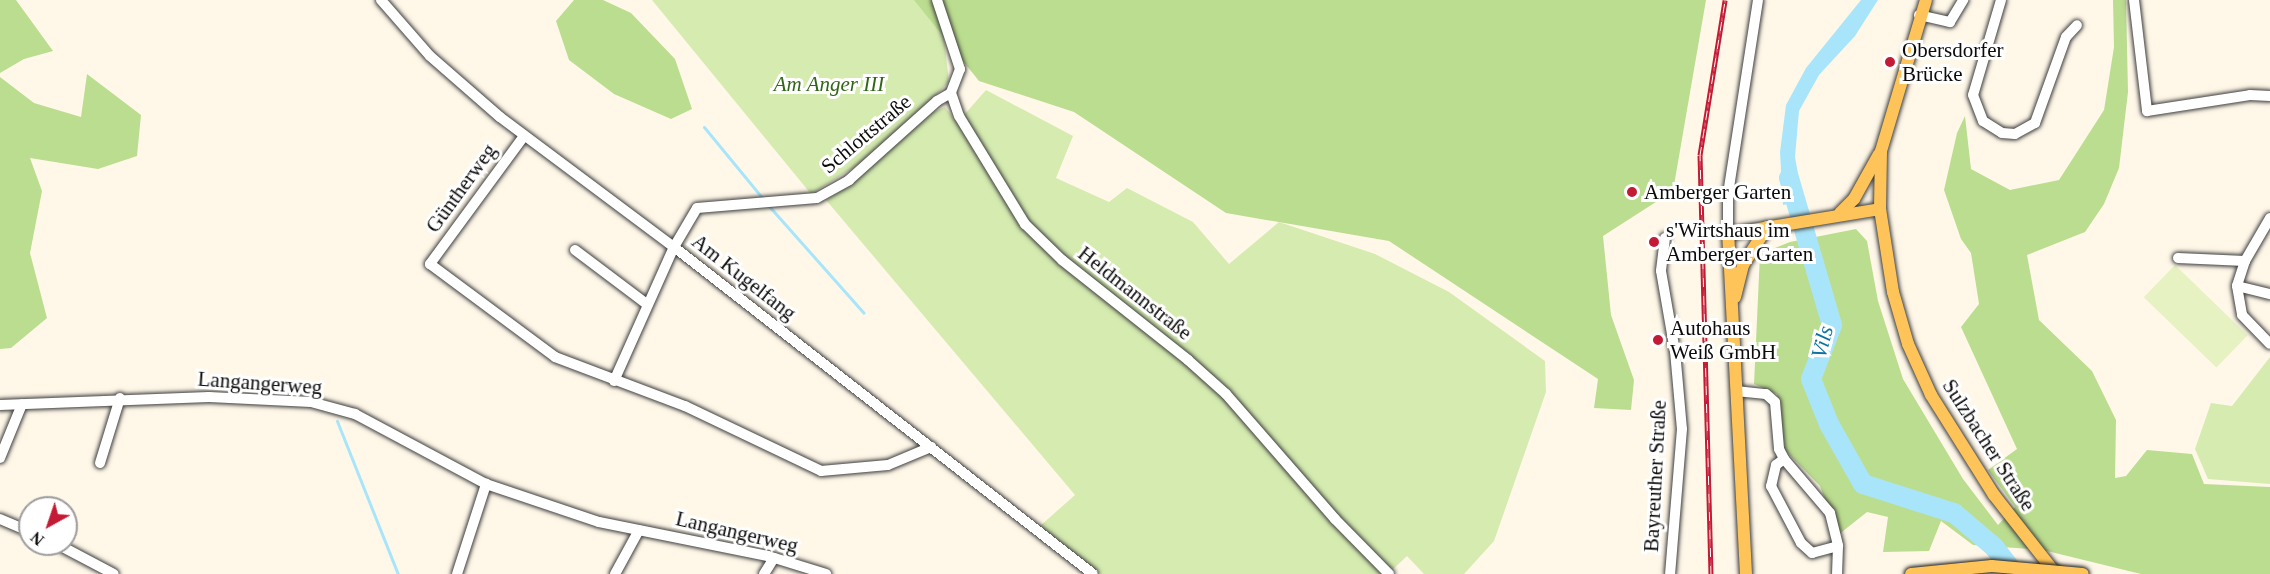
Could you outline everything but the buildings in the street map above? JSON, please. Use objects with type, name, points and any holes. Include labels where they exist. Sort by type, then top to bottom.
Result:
[{"type":"main road","name":"Sulzbacher Straße","points":[[1858,204],[1881,151],[1919,15],[1926,0]]},
{"type":"main road","name":"Sulzbacher Straße","points":[[1881,151],[1880,209],[1893,292],[1908,344],[1931,395],[1994,495],[2056,574]]},
{"type":"main road","points":[[1746,574],[1728,234],[1840,213],[1858,204],[1880,209]]},
{"type":"main road","points":[[1732,309],[1743,265],[1767,227]]},
{"type":"main road","points":[[1911,574],[1992,566],[2084,574]]},
{"type":"street","name":"Am Kugelfang","points":[[381,0],[430,56],[524,136],[674,247],[1093,574]]},
{"type":"street","points":[[937,0],[960,69],[951,93]]},
{"type":"street","points":[[1728,234],[1728,194],[1758,0]]},
{"type":"street","points":[[1919,15],[1950,21],[1963,0]]},
{"type":"street","points":[[2001,0],[1973,95],[1983,121],[2002,133],[2015,134],[2035,123],[2066,37],[2077,25]]},
{"type":"street","points":[[2134,0],[2148,111],[2250,95],[2270,96]]},
{"type":"street","name":"Schlottstraße","points":[[614,381],[674,247],[697,208],[817,198],[849,180],[937,101],[951,93]]},
{"type":"street","name":"Heldmannstraße","points":[[951,93],[959,116],[1025,224],[1062,260],[1188,360],[1226,394],[1335,519],[1389,574]]},
{"type":"street","name":"Güntherweg","points":[[524,136],[430,264],[555,357],[614,381]]},
{"type":"street","points":[[2270,218],[2245,261],[2237,286],[2242,315],[2270,344]]},
{"type":"street","name":"Bayreuther Straße","points":[[1665,238],[1661,271],[1675,351],[1682,429],[1670,574]]},
{"type":"street","points":[[575,250],[648,305]]},
{"type":"street","points":[[2178,258],[2245,261]]},
{"type":"street","points":[[2237,286],[2270,294]]},
{"type":"street","points":[[614,381],[685,406],[821,471],[854,471],[888,465],[931,447]]},
{"type":"street","points":[[1737,391],[1766,394],[1774,402],[1779,448],[1784,459],[1830,513],[1838,546],[1837,574]]},
{"type":"street","name":"Langangerweg","points":[[0,405],[120,398],[209,397],[311,402],[355,414],[486,484],[599,522],[774,558],[826,574]]},
{"type":"street","points":[[100,463],[120,398]]},
{"type":"street","points":[[0,458],[22,404]]},
{"type":"street","points":[[1784,459],[1776,465],[1771,486],[1801,543],[1812,554],[1838,546]]},
{"type":"street","points":[[456,574],[486,484]]},
{"type":"street","points":[[0,519],[18,527]]},
{"type":"street","points":[[615,574],[639,530]]},
{"type":"street","points":[[78,555],[114,574]]},
{"type":"street","points":[[764,574],[774,558]]},
{"type":"green space","points":[[0,0],[16,0],[53,51],[24,59],[0,73]]},
{"type":"green space","points":[[574,0],[603,0],[631,13],[675,59],[692,109],[671,119],[614,94],[569,60],[556,21]]},
{"type":"green space","name":"Am Anger III","points":[[652,0],[933,0],[943,30],[949,82],[877,153],[811,194]]},
{"type":"green space","points":[[914,0],[1706,0],[1673,191],[1603,236],[1611,315],[1634,380],[1631,410],[1594,408],[1598,379],[1389,241],[1226,213],[1074,112],[979,81]]},
{"type":"green space","points":[[2113,0],[2126,0],[2128,92],[2119,168],[2104,204],[2085,232],[2027,255],[2039,320],[2092,371],[2116,420],[2115,478],[2126,476],[2147,450],[2192,454],[2204,484],[2270,487],[2270,574],[2141,574],[2043,550],[1973,545],[1941,521],[1929,551],[1883,552],[1888,517],[1867,512],[1838,535],[1820,486],[1785,450],[1777,394],[1754,384],[1760,254],[1790,242],[1856,229],[1867,241],[1878,301],[1903,379],[1963,479],[1998,525],[2015,507],[1988,470],[2017,449],[1961,327],[1979,304],[1971,253],[1961,239],[1944,190],[1957,133],[1965,116],[1971,169],[2010,190],[2059,180],[2104,110],[2114,47]]},
{"type":"green space","points":[[87,74],[141,115],[137,156],[98,169],[30,158],[42,191],[30,253],[47,318],[11,348],[0,349],[0,77],[34,103],[81,117]]},
{"type":"green space","points":[[986,90],[1073,136],[1056,178],[1109,202],[1127,188],[1193,222],[1229,264],[1279,222],[1375,254],[1449,292],[1545,361],[1546,392],[1494,541],[1464,574],[1424,574],[1407,556],[1388,574],[1099,574],[1040,526],[1075,495],[826,200],[846,188],[933,112],[945,107],[957,123]]},
{"type":"green space","points":[[2175,265],[2248,335],[2216,368],[2144,297]]},
{"type":"green space","points":[[2270,357],[2270,484],[2208,479],[2195,449],[2211,403],[2232,406]]},
{"type":"water","points":[[1861,0],[1878,0],[1855,36],[1819,75],[1799,111],[1795,157],[1803,201],[1783,205],[1780,152],[1786,105],[1806,68]]},
{"type":"waterway","points":[[704,127],[764,200]]},
{"type":"waterway","name":"Vils","points":[[1789,178],[1832,325],[1811,379],[1829,424],[1863,484],[1954,513],[1994,547],[2015,574]]},
{"type":"waterway","points":[[768,205],[864,313]]},
{"type":"waterway","points":[[337,421],[398,574]]},
{"type":"railway","points":[[1711,574],[1700,155],[1725,0]]},
{"type":"place","name":"Obersdorfer Brücke","points":[[1890,62]]},
{"type":"place","name":"Amberger Garten","points":[[1632,192]]},
{"type":"place","name":"s'Wirtshaus im Amberger Garten","points":[[1654,242]]},
{"type":"place","name":"Autohaus Weiß GmbH","points":[[1658,340]]}]
